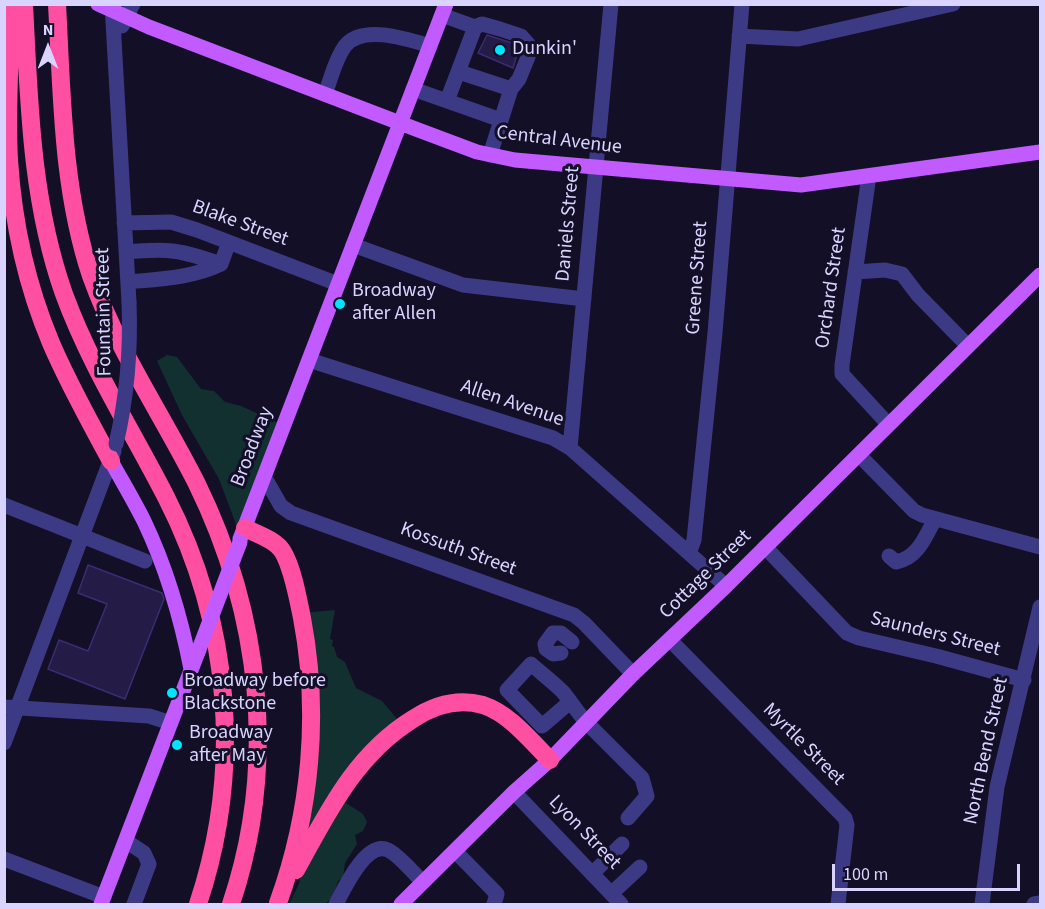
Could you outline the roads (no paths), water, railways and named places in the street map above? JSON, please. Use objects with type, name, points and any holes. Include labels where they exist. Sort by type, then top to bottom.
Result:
[{"type":"highway","points":[[10,4],[9,159],[21,248],[34,295],[53,349],[71,386],[114,452]]},
{"type":"highway","points":[[24,4],[34,158],[40,203],[57,271],[72,314],[91,356],[166,496],[185,538],[204,590],[217,645],[225,712],[224,778],[214,844],[198,904]]},
{"type":"highway","points":[[57,4],[67,162],[73,207],[84,252],[117,338],[210,512],[230,567],[248,634],[258,704],[256,779],[247,849],[231,904]]},
{"type":"highway","points":[[242,535],[273,543],[283,553],[301,611],[310,685],[311,725],[306,784],[297,838],[278,904]]},
{"type":"highway","points":[[278,904],[332,805],[352,774],[367,756],[389,736],[423,713],[454,702],[484,706],[510,721],[550,760]]},
{"type":"main road","name":"Central Avenue","points":[[98,4],[130,11],[325,94],[400,123],[490,155],[515,160],[801,185],[1041,152]]},
{"type":"main road","name":"Broadway","points":[[103,901],[444,10]]},
{"type":"main road","name":"Cottage Street","points":[[401,904],[1041,275]]},
{"type":"main road","points":[[114,452],[168,579],[186,637],[191,670]]},
{"type":"street","name":"Daniels Street","points":[[570,448],[611,4]]},
{"type":"street","name":"Greene Street","points":[[689,553],[694,540],[715,333],[742,4]]},
{"type":"street","points":[[739,36],[798,39],[953,4]]},
{"type":"street","name":"Fountain Street","points":[[4,743],[11,707],[114,452],[126,394],[129,370],[129,302],[112,8]]},
{"type":"street","points":[[444,10],[475,27]]},
{"type":"street","points":[[115,36],[130,11]]},
{"type":"street","points":[[447,101],[475,27],[482,24],[522,36],[529,45],[528,57],[519,79],[511,89],[490,155]]},
{"type":"street","points":[[325,94],[344,47],[353,38],[371,35],[387,36],[430,46]]},
{"type":"street","points":[[459,72],[511,89]]},
{"type":"street","points":[[413,89],[501,120]]},
{"type":"street","name":"Orchard Street","points":[[869,176],[842,374],[888,424]]},
{"type":"street","name":"Blake Street","points":[[124,223],[171,222],[338,284]]},
{"type":"street","points":[[128,282],[178,277],[209,270],[221,264],[229,242]]},
{"type":"street","points":[[353,244],[469,286],[584,299]]},
{"type":"street","points":[[126,252],[172,250],[221,264]]},
{"type":"street","points":[[855,272],[885,270],[902,274],[918,295],[968,346]]},
{"type":"street","name":"Allen Avenue","points":[[309,360],[553,438],[570,448],[726,586]]},
{"type":"street","points":[[859,455],[914,511],[935,519],[1041,547]]},
{"type":"street","name":"Kossuth Street","points":[[265,478],[281,506],[291,513],[568,612],[587,626],[633,674]]},
{"type":"street","points":[[4,505],[145,561]]},
{"type":"street","points":[[889,556],[896,562],[908,560],[921,546],[935,519]]},
{"type":"street","name":"Saunders Street","points":[[765,547],[848,633],[1030,673]]},
{"type":"street","name":"North Bend Street","points":[[982,904],[998,787],[1030,673],[1041,607]]},
{"type":"street","points":[[568,646],[587,626]]},
{"type":"street","name":"Myrtle Street","points":[[669,640],[845,818],[838,904]]},
{"type":"street","points":[[570,702],[586,722],[642,778],[647,796],[628,818]]},
{"type":"street","points":[[11,707],[149,716],[171,723]]},
{"type":"street","name":"Lyon Street","points":[[514,792],[616,898]]},
{"type":"street","points":[[126,841],[144,853],[149,864],[135,904]]},
{"type":"street","points":[[593,873],[622,844]]},
{"type":"street","points":[[336,904],[365,857],[379,849],[391,851],[423,882]]},
{"type":"street","points":[[455,851],[497,894],[494,904]]},
{"type":"street","points":[[4,859],[103,901]]},
{"type":"street","points":[[616,898],[640,867]]},
{"type":"street","points":[[1034,904],[1041,903]]},
{"type":"place","name":"Dunkin'","points":[[500,50]]},
{"type":"place","name":"Broadway after Allen","points":[[340,304]]},
{"type":"place","name":"Broadway before Blackstone","points":[[172,693]]},
{"type":"place","name":"Broadway after May","points":[[177,745]]}]
